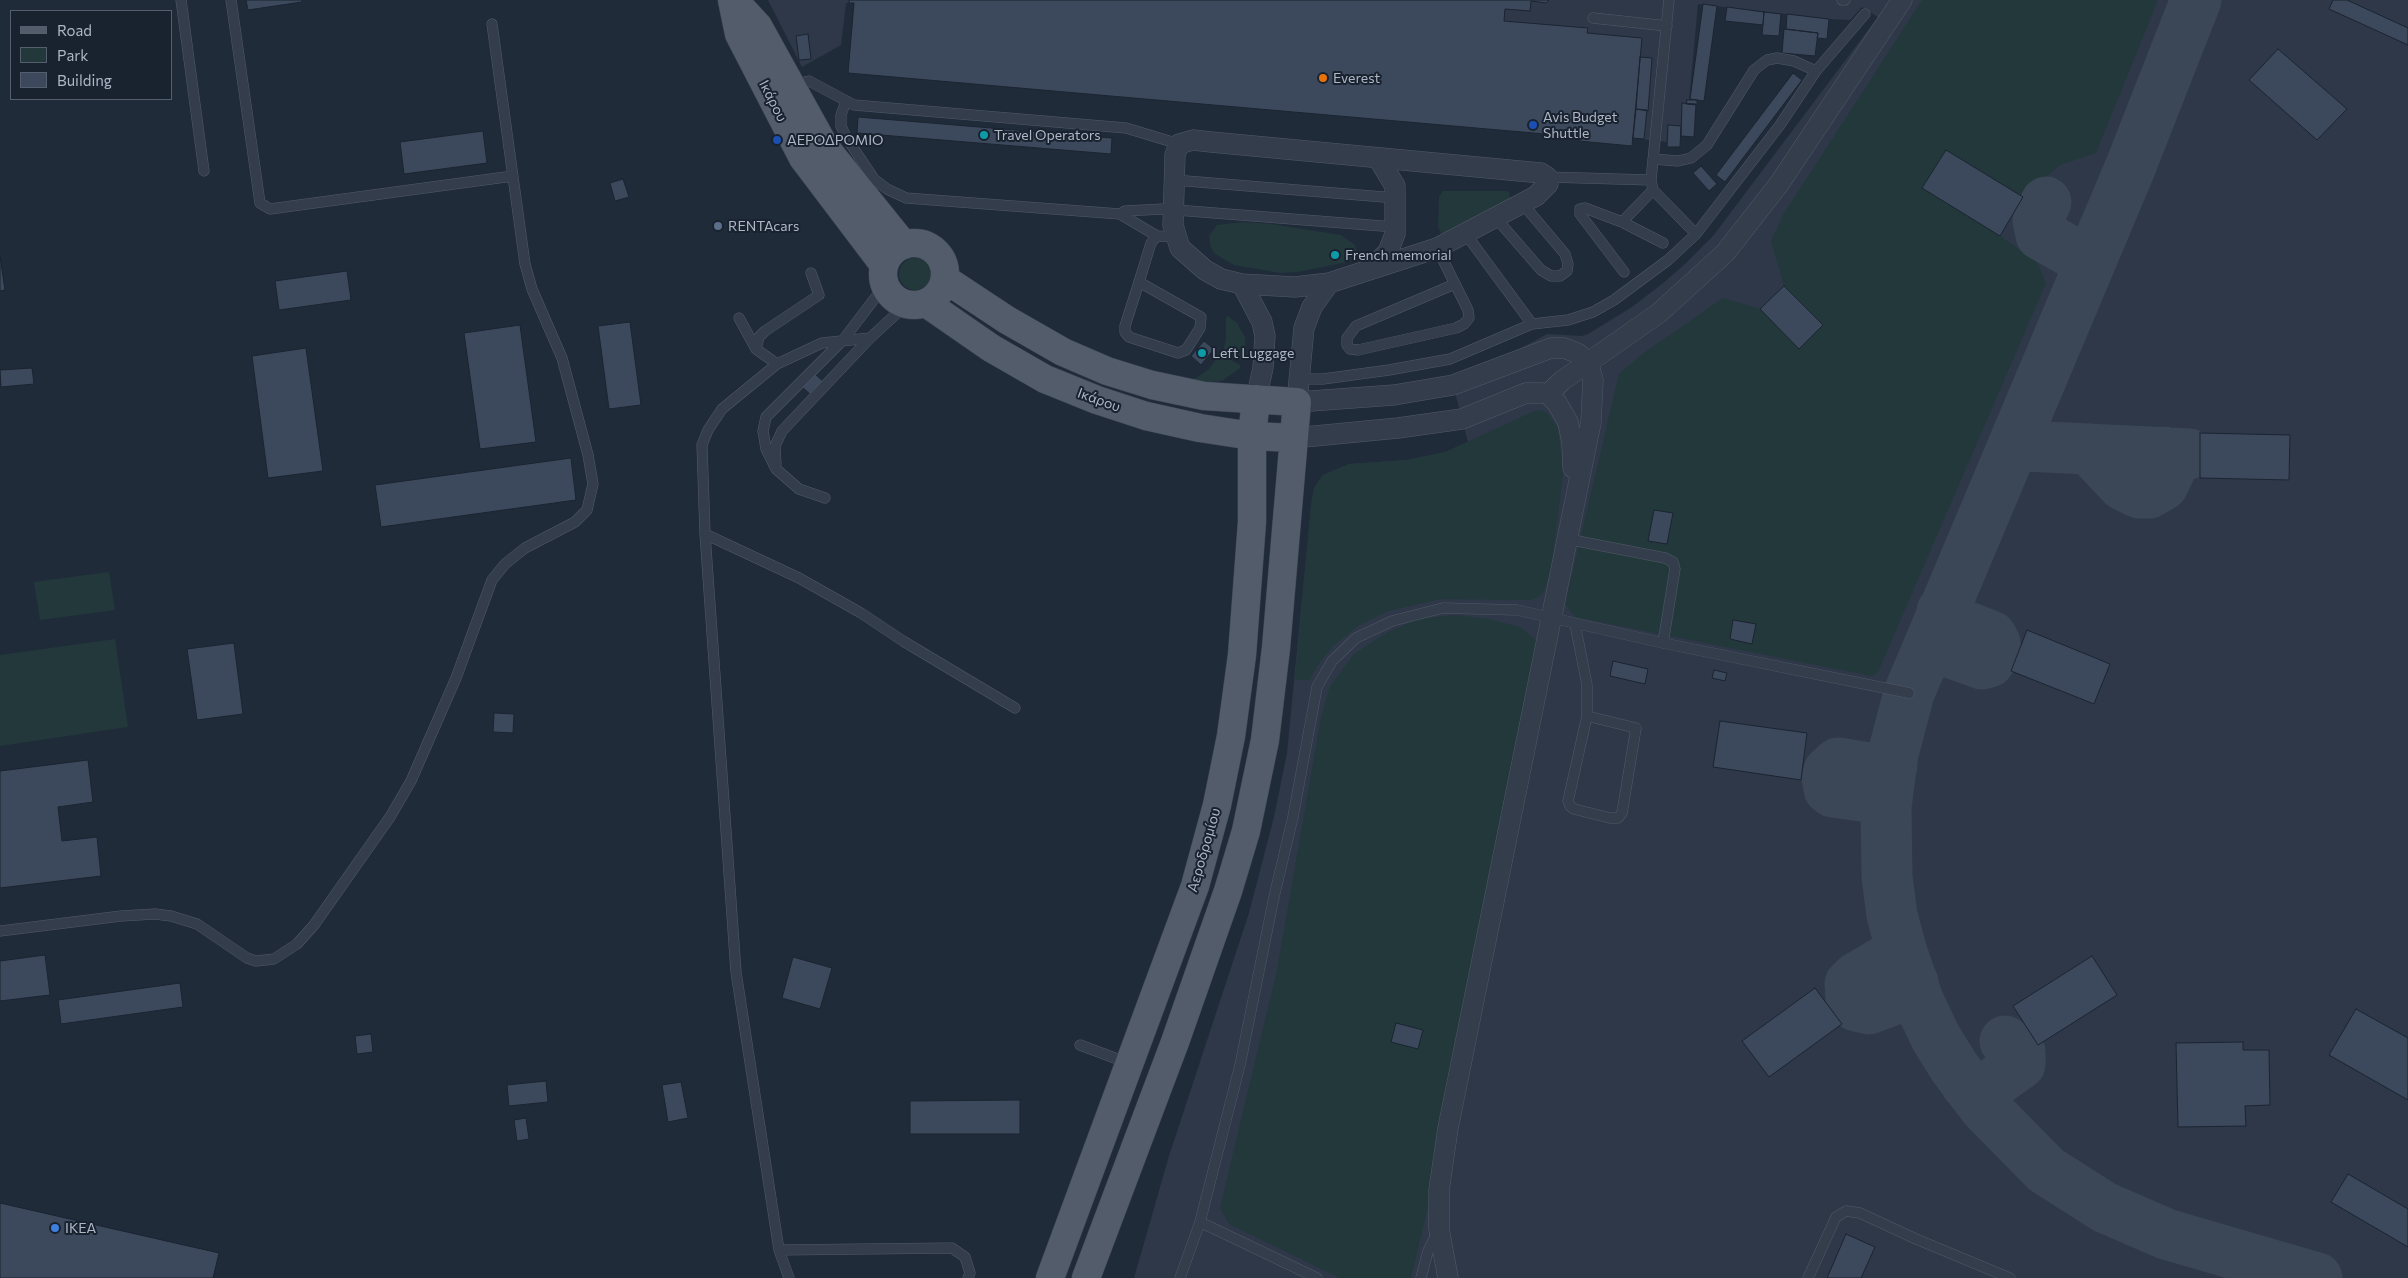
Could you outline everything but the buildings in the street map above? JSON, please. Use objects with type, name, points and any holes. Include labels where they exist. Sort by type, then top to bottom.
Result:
[{"type":"main road","name":"Ικάρου","points":[[733,0],[758,26],[825,146],[904,245]]},
{"type":"main road","name":"Ικάρου","points":[[733,0],[739,34],[802,158],[885,275]]},
{"type":"main road","points":[[904,245],[925,245],[934,250],[945,268],[945,279],[942,289],[935,297],[916,303],[890,293],[885,275],[889,256],[904,245]]},
{"type":"main road","points":[[945,279],[1007,320],[1055,348],[1107,371],[1152,385],[1204,396],[1256,399],[1298,390],[1276,648],[1265,740],[1246,831],[1228,891],[1176,1042],[1086,1278]]},
{"type":"main road","name":"Ικάρου","points":[[916,303],[1029,370],[1097,400],[1155,418],[1200,428],[1252,436],[1294,438]]},
{"type":"main road","name":"Αεροδρομίου","points":[[1050,1278],[1131,1064],[1195,886],[1217,805],[1231,736],[1242,655],[1252,522],[1252,436],[1256,399]]},
{"type":"street","points":[[1294,438],[1398,428],[1462,419],[1526,394],[1548,394],[1563,380],[1659,313],[1726,252],[1779,184],[1902,0]]},
{"type":"street","points":[[1193,140],[1378,158],[1541,173],[1547,177],[1548,184],[1544,190],[1522,203],[1437,248],[1328,283],[1295,287],[1242,284],[1221,279],[1205,270],[1166,236],[1173,210],[1176,150],[1179,144],[1193,140]]},
{"type":"street","points":[[1372,268],[1393,244],[1395,227],[1396,198],[1391,178],[1378,158]]},
{"type":"street","points":[[1328,283],[1312,307],[1304,328],[1298,390],[1394,395],[1453,385],[1551,348],[1564,348],[1577,353],[1588,362],[1594,380],[1591,416],[1567,539],[1448,1128],[1439,1190],[1439,1230],[1448,1278]]},
{"type":"street","points":[[1242,284],[1262,322],[1265,336],[1263,368],[1256,399]]},
{"type":"street","points":[[1548,394],[1557,403],[1568,422],[1573,458],[1573,503]]},
{"type":"street","points":[[1394,395],[1398,408],[1398,428]]},
{"type":"lane","points":[[181,0],[204,171]]},
{"type":"lane","points":[[231,0],[260,203],[270,210],[513,176]]},
{"type":"lane","points":[[1622,222],[1652,185],[1669,0]]},
{"type":"lane","points":[[1298,390],[1323,379],[1389,370],[1450,358],[1532,324],[1568,320],[1594,312],[1614,300],[1668,260],[1696,234],[1780,124],[1816,71],[1865,14]]},
{"type":"lane","points":[[1593,18],[1667,26]]},
{"type":"lane","points":[[0,931],[121,916],[155,914],[171,916],[197,924],[247,958],[265,962],[274,959],[297,944],[314,925],[390,817],[429,744],[456,678],[492,580],[505,564],[526,548],[581,518],[587,510],[593,492],[591,466],[564,366],[528,276],[492,24]]},
{"type":"lane","points":[[1653,159],[1678,161],[1691,158],[1707,145],[1754,70],[1767,60],[1794,61],[1816,71]]},
{"type":"lane","points":[[791,85],[809,81],[854,105],[1126,128],[1179,144]]},
{"type":"lane","points":[[846,101],[841,115],[841,126],[846,137],[874,179],[887,189],[906,198],[1120,214],[1136,210],[1173,210],[1395,227]]},
{"type":"lane","points":[[1547,177],[1652,185],[1696,234]]},
{"type":"lane","points":[[1174,180],[1396,198]]},
{"type":"lane","points":[[1495,217],[1541,270],[1551,276],[1560,276],[1567,271],[1568,264],[1565,254],[1522,203]]},
{"type":"lane","points":[[1624,272],[1579,212],[1585,208],[1622,222],[1663,243]]},
{"type":"lane","points":[[1120,214],[1166,236]]},
{"type":"lane","points":[[1465,233],[1532,324]]},
{"type":"lane","points":[[1139,282],[1201,317],[1200,328],[1186,350],[1178,352],[1129,337],[1125,332],[1139,282],[1152,243],[1166,236]]},
{"type":"lane","points":[[1437,248],[1455,284],[1468,310],[1469,318],[1464,324],[1456,328],[1358,350],[1350,349],[1347,345],[1347,338],[1356,326],[1455,284]]},
{"type":"lane","points":[[756,349],[759,337],[765,331],[819,295],[811,273]]},
{"type":"lane","points":[[826,498],[799,489],[776,469],[766,449],[763,430],[766,417],[844,340],[885,275]]},
{"type":"lane","points":[[776,469],[776,446],[782,430],[870,338],[916,303]]},
{"type":"lane","points":[[739,318],[756,349],[777,364]]},
{"type":"lane","points":[[789,1278],[778,1250],[736,972],[705,534],[702,445],[708,430],[722,408],[777,364],[822,343],[870,338]]},
{"type":"lane","points":[[705,534],[799,578],[1015,708]]},
{"type":"lane","points":[[1567,539],[1665,558],[1673,562],[1675,569],[1663,644]]},
{"type":"lane","points":[[1180,1278],[1200,1222],[1254,1006],[1274,897],[1294,817],[1314,702],[1324,674],[1332,661],[1356,638],[1392,620],[1443,608],[1469,607],[1517,610],[1663,644],[1910,692]]},
{"type":"lane","points":[[1575,624],[1587,685],[1587,716],[1568,801],[1570,806],[1601,816],[1618,818],[1622,813],[1636,728],[1587,716]]},
{"type":"lane","points":[[1080,1046],[1131,1064]]},
{"type":"lane","points":[[1808,1278],[1836,1218],[1846,1211],[1860,1213],[1916,1239],[2010,1278]]},
{"type":"lane","points":[[1200,1222],[1317,1278]]},
{"type":"lane","points":[[1421,1278],[1428,1250],[1439,1230]]},
{"type":"lane","points":[[778,1250],[952,1248],[965,1257],[970,1273],[968,1278]]},
{"type":"shaded area","points":[[768,0],[2408,0],[2408,1278],[1134,1278],[1169,1156],[1249,913],[1274,817],[1287,753],[1314,488],[1323,475],[1349,464],[1407,460],[1445,452],[1468,442],[1451,377],[1518,350],[1547,334],[1582,336],[1588,334],[1632,307],[1662,284],[1713,236],[1878,17],[1862,7],[1850,20],[1698,4],[1689,100],[1687,100],[1681,126],[1668,126],[1667,142],[1633,138],[1632,146],[1579,141],[1579,137],[848,73],[854,3],[846,3],[841,45],[802,67]]},
{"type":"green space","points":[[1922,0],[2158,0],[2096,153],[2060,165],[2023,197],[1946,150],[1923,188],[2000,236],[2037,262],[2046,283],[1878,672],[1872,676],[1575,617],[1565,604],[1619,374],[1641,355],[1723,298],[1760,309],[1799,349],[1823,325],[1784,286],[1771,241],[1783,215]]},
{"type":"green space","points":[[1443,191],[1506,191],[1509,192],[1510,199],[1442,235],[1438,227],[1439,197]]},
{"type":"green space","points":[[1243,222],[1271,224],[1341,235],[1355,245],[1357,253],[1347,262],[1298,272],[1280,273],[1234,265],[1215,254],[1211,248],[1209,236],[1217,225]]},
{"type":"green space","points":[[915,258],[921,259],[926,263],[930,268],[930,280],[926,285],[921,289],[915,290],[909,289],[904,285],[900,280],[899,274],[900,268],[904,263],[909,259]]},
{"type":"green space","points":[[1228,316],[1237,323],[1245,337],[1246,353],[1243,361],[1223,352],[1226,338],[1226,318]]},
{"type":"green space","points":[[1220,354],[1240,365],[1240,368],[1222,381],[1197,383],[1193,380],[1209,369]]},
{"type":"green space","points":[[1537,410],[1544,411],[1550,416],[1558,429],[1563,473],[1551,571],[1543,593],[1537,598],[1529,600],[1441,599],[1388,611],[1358,626],[1333,646],[1309,680],[1295,680],[1311,506],[1314,488],[1323,475],[1349,464],[1407,460],[1445,452]]},
{"type":"green space","points":[[109,572],[115,610],[40,620],[34,582]]},
{"type":"green space","points":[[1455,615],[1488,619],[1520,627],[1537,641],[1462,1015],[1429,1202],[1411,1278],[1340,1278],[1229,1224],[1220,1208],[1277,970],[1321,718],[1330,686],[1354,654],[1384,634],[1418,619]]},
{"type":"green space","points":[[115,639],[128,727],[0,746],[0,655]]},
{"type":"taxiway","points":[[2196,0],[2130,168],[1909,693],[1893,754],[1886,807],[1887,877],[1892,915],[1901,949],[1918,1000],[1936,1038],[1954,1067],[1984,1107],[2046,1170],[2104,1207],[2166,1234],[2317,1278]]},
{"type":"taxiway","points":[[2046,202],[2038,220],[2041,235],[2075,254],[2093,256]]},
{"type":"taxiway","points":[[2017,436],[2026,446],[2189,454]]},
{"type":"taxiway","points":[[2089,449],[2123,485],[2139,493],[2149,493],[2163,485],[2171,468],[2168,456],[2164,452]]},
{"type":"taxiway","points":[[1921,665],[1932,653],[1943,650],[1982,664],[1989,662],[1996,651],[1995,643],[1991,636],[1952,621],[1942,611]]},
{"type":"taxiway","points":[[1886,807],[1876,798],[1833,792],[1829,789],[1827,777],[1829,771],[1838,763],[1881,770],[1892,765]]},
{"type":"taxiway","points":[[1901,949],[1895,955],[1856,978],[1850,984],[1851,999],[1856,1006],[1869,1009],[1906,995],[1913,982]]},
{"type":"taxiway","points":[[1966,1084],[1975,1088],[1989,1086],[2020,1064],[2020,1052],[2005,1041]]},
{"type":"place","name":"Everest","points":[[1323,78]]},
{"type":"place","name":"Avis Budget Shuttle","points":[[1533,125]]},
{"type":"place","name":"Travel Operators","points":[[984,135]]},
{"type":"place","name":"ΑΕΡΟΔΡΟΜΙΟ","points":[[777,140]]},
{"type":"place","name":"RENTAcars","points":[[718,226]]},
{"type":"place","name":"French memorial","points":[[1335,255]]},
{"type":"place","name":"Left Luggage","points":[[1202,353]]},
{"type":"place","name":"IKEA","points":[[55,1228]]}]
